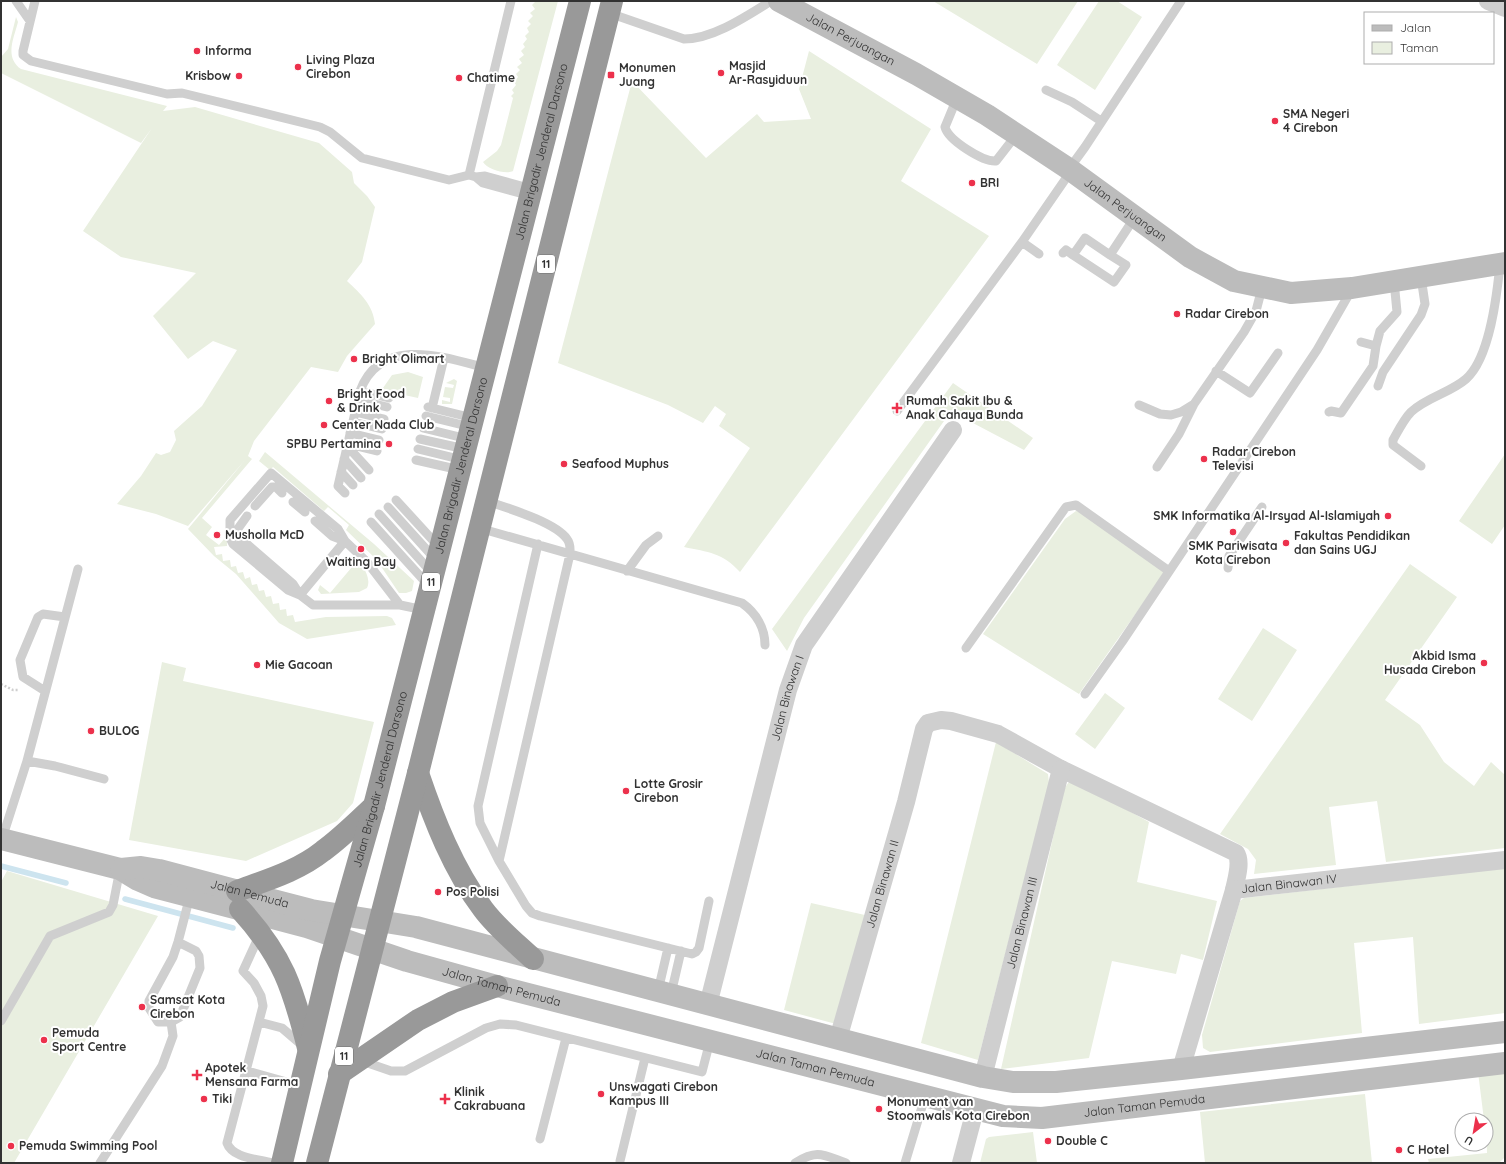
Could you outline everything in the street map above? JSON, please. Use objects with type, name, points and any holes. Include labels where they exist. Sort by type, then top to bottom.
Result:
[{"type":"highway","name":"Jalan Brigadir Jenderal Darsono","points":[[282,1163],[337,937],[374,806],[580,1]]},
{"type":"highway","name":"11","points":[[317,1163],[418,774],[611,7]]},
{"type":"highway","points":[[418,774],[432,814],[456,865],[474,896],[495,924],[533,958]]},
{"type":"highway","points":[[309,1053],[290,983],[281,964],[239,900],[323,852],[374,806]]},
{"type":"highway","points":[[339,1074],[418,1020],[453,1002],[497,986]]},
{"type":"street","name":"Jalan Perjuangan","points":[[779,1],[958,98],[1018,134],[1190,257],[1220,275],[1234,281],[1290,293],[1352,288],[1503,264]]},
{"type":"street","points":[[1488,1],[1505,8]]},
{"type":"street","name":"Jalan Binawan I","points":[[714,1006],[788,690],[804,645],[953,430]]},
{"type":"street","name":"Jalan Binawan II","points":[[838,1039],[906,802],[924,729],[928,723],[941,720],[998,734],[1061,769]]},
{"type":"street","points":[[1061,769],[1236,853],[1239,857],[1234,890]]},
{"type":"street","name":"Jalan Binawan III","points":[[983,1077],[1061,769]]},
{"type":"street","name":"Jalan Pemuda","points":[[1,839],[120,870],[141,867],[190,895],[311,910],[379,922]]},
{"type":"street","name":"Jalan Binawan IV","points":[[1181,1069],[1234,890],[1505,860]]},
{"type":"street","name":"Jalan Pemuda","points":[[239,900],[307,927],[372,949]]},
{"type":"street","points":[[379,922],[416,927],[664,994],[983,1077],[1013,1082],[1056,1082],[1505,1032]]},
{"type":"street","name":"Jalan Taman Pemuda","points":[[372,949],[407,961],[497,986],[1003,1116],[1042,1118],[1505,1063]]},
{"type":"street","points":[[710,1041],[714,1006]]},
{"type":"street","points":[[925,1097],[932,1063]]},
{"type":"street","points":[[961,1163],[983,1077]]},
{"type":"lane","points":[[16,1],[30,21]]},
{"type":"lane","points":[[35,1],[23,51],[23,55],[31,61],[167,94],[182,93],[325,128],[355,154],[369,160],[449,180],[472,176],[483,183],[532,193]]},
{"type":"lane","points":[[472,176],[511,1]]},
{"type":"lane","points":[[611,7],[666,34],[684,39],[697,39],[748,16],[771,1]]},
{"type":"lane","points":[[897,411],[1022,242],[1181,1]]},
{"type":"lane","points":[[1046,90],[1072,102],[1101,121]]},
{"type":"lane","points":[[958,98],[945,127],[951,138],[961,145],[984,158],[996,161],[1018,134]]},
{"type":"lane","points":[[263,112],[266,103]]},
{"type":"lane","points":[[1110,255],[1136,217]]},
{"type":"lane","points":[[1064,253],[1066,250],[1073,255],[1114,282],[1126,265],[1085,238],[1073,255]]},
{"type":"lane","points":[[1022,242],[1039,254]]},
{"type":"lane","points":[[1421,466],[1393,445],[1393,440],[1412,412],[1465,380],[1477,366],[1482,357],[1497,298],[1503,264]]},
{"type":"lane","points":[[1378,386],[1383,372],[1421,315],[1425,304],[1421,277]]},
{"type":"lane","points":[[1330,412],[1341,413],[1373,366],[1380,332],[1396,312],[1394,281]]},
{"type":"lane","points":[[1157,467],[1179,434],[1194,404],[1256,311],[1262,288]]},
{"type":"lane","points":[[1085,694],[1170,571],[1317,350],[1352,288]]},
{"type":"lane","points":[[1361,342],[1376,346]]},
{"type":"lane","points":[[341,489],[341,472],[359,395],[368,376],[378,366],[389,359],[402,354],[416,354],[444,358],[486,368]]},
{"type":"lane","points":[[1216,371],[1250,394],[1278,354]]},
{"type":"lane","points":[[444,358],[429,410],[467,444]]},
{"type":"lane","points":[[359,395],[388,402]]},
{"type":"lane","points":[[1140,405],[1160,414],[1171,415],[1181,412],[1194,404]]},
{"type":"lane","points":[[355,412],[384,419]]},
{"type":"lane","points":[[353,422],[382,430]]},
{"type":"lane","points":[[423,428],[467,444]]},
{"type":"lane","points":[[350,433],[379,440]]},
{"type":"lane","points":[[420,439],[467,444]]},
{"type":"lane","points":[[418,449],[467,444]]},
{"type":"lane","points":[[416,460],[467,444]]},
{"type":"lane","points":[[348,445],[377,451]]},
{"type":"lane","points":[[348,445],[369,470]]},
{"type":"lane","points":[[344,459],[361,478]]},
{"type":"lane","points":[[341,472],[353,485]]},
{"type":"lane","points":[[400,605],[367,562],[345,541],[338,529],[271,473],[232,517],[230,524],[230,538],[233,544],[288,590],[300,594],[314,605],[400,605],[424,610]]},
{"type":"lane","points":[[255,506],[272,487],[276,487],[282,493]]},
{"type":"lane","points":[[396,500],[435,567]]},
{"type":"lane","points":[[486,501],[520,512],[560,533],[570,545],[570,554],[499,861]]},
{"type":"lane","points":[[293,502],[305,512]]},
{"type":"lane","points":[[966,648],[1066,507],[1071,505],[1076,505],[1170,571]]},
{"type":"lane","points":[[388,507],[435,567]]},
{"type":"lane","points":[[1228,568],[1229,556],[1262,507]]},
{"type":"lane","points":[[380,514],[435,567]]},
{"type":"lane","points":[[247,516],[237,530],[240,538],[294,584],[300,594]]},
{"type":"lane","points":[[315,521],[332,536],[345,541]]},
{"type":"lane","points":[[371,522],[435,567]]},
{"type":"lane","points":[[480,528],[742,603],[753,613],[760,623],[765,636],[766,645]]},
{"type":"lane","points":[[627,571],[646,546],[658,536]]},
{"type":"lane","points":[[300,594],[345,541]]},
{"type":"lane","points":[[538,544],[478,806],[480,823],[499,861],[532,913],[692,954],[699,948],[708,901]]},
{"type":"lane","points":[[1,839],[27,761],[78,569]]},
{"type":"lane","points":[[45,691],[23,677],[20,660],[38,617],[43,614],[65,617]]},
{"type":"lane","points":[[27,761],[104,779]]},
{"type":"lane","points":[[1,1021],[50,936],[109,912],[113,905],[120,870]]},
{"type":"lane","points":[[178,942],[196,951],[199,956],[200,968],[180,1017],[171,1022],[158,1022],[148,1008],[149,1000],[173,957],[190,895]]},
{"type":"lane","points":[[260,932],[243,970],[254,983],[261,996],[263,1006],[228,1143],[229,1148],[237,1154],[272,1163]]},
{"type":"lane","points":[[664,994],[668,948]]},
{"type":"lane","points":[[664,994],[680,951]]},
{"type":"lane","points":[[100,1163],[162,1066],[173,1036],[171,1022]]},
{"type":"lane","points":[[260,1022],[282,1028],[309,1053]]},
{"type":"lane","points":[[359,1059],[391,1071],[405,1071],[486,1028],[500,1024],[516,1025],[702,1072],[710,1041]]},
{"type":"lane","points":[[540,1139],[566,1038]]},
{"type":"lane","points":[[620,1161],[645,1058]]},
{"type":"lane","points":[[247,1071],[301,1086]]},
{"type":"lane","points":[[905,1163],[925,1097]]},
{"type":"lane","points":[[795,1163],[808,1155],[816,1154],[846,1163]]},
{"type":"green space","points":[[536,1],[558,1],[513,171],[501,172],[488,167],[483,162],[497,151],[501,145],[513,98],[511,96],[514,93],[512,90],[516,85],[514,82],[518,77],[516,74],[520,70],[517,67],[522,63],[519,59],[524,55],[521,51],[525,47],[523,44],[527,39],[525,36],[529,32],[527,28],[531,24],[528,21],[533,16],[530,13],[535,9],[532,5]]},
{"type":"green space","points":[[933,1],[1078,1],[1037,64]]},
{"type":"green space","points":[[1099,1],[1117,1],[1142,17],[1095,90],[1057,65]]},
{"type":"green space","points":[[16,17],[18,22],[13,41],[12,53],[13,59],[21,69],[167,106],[163,111],[195,107],[319,143],[352,172],[354,183],[367,196],[375,207],[362,262],[347,281],[366,300],[372,311],[375,324],[347,356],[338,372],[311,367],[254,441],[248,456],[252,459],[202,518],[212,527],[206,535],[219,545],[225,538],[227,539],[227,546],[214,547],[216,555],[222,554],[223,561],[230,560],[231,567],[236,566],[238,573],[243,572],[245,579],[250,577],[252,585],[257,584],[259,591],[264,590],[266,597],[271,596],[273,604],[279,603],[280,610],[286,609],[287,616],[293,615],[295,622],[326,617],[387,616],[392,618],[396,625],[307,639],[279,623],[236,574],[214,556],[188,529],[245,460],[188,526],[156,514],[117,504],[141,476],[156,453],[161,455],[170,452],[176,440],[174,431],[202,406],[237,350],[213,341],[188,359],[153,316],[196,273],[121,257],[83,231],[152,128],[141,143],[1,73],[1,57],[8,49]]},
{"type":"green space","points":[[809,51],[931,129],[901,181],[989,236],[740,572],[734,566],[715,554],[684,547],[750,448],[719,426],[726,414],[715,406],[703,423],[668,405],[558,363],[632,81],[706,158],[757,114],[764,122],[811,119],[799,89]]},
{"type":"green space","points":[[408,372],[423,377],[418,398],[386,391],[383,388],[392,375]]},
{"type":"green space","points":[[454,379],[457,381],[452,404],[442,404],[442,400],[450,402],[450,398],[443,397],[445,387],[453,388],[454,385],[446,383]]},
{"type":"green space","points":[[953,383],[1033,438],[1024,450],[954,413],[949,414],[804,618],[787,651],[772,629]]},
{"type":"green space","points":[[265,452],[374,544],[414,581],[412,591],[399,593],[376,559],[346,530],[349,525],[328,507],[324,511],[273,467],[270,470],[259,461]]},
{"type":"green space","points":[[1505,454],[1505,525],[1492,544],[1459,521]]},
{"type":"green space","points":[[1076,511],[1080,512],[1165,572],[1079,694],[983,634],[1065,519]]},
{"type":"green space","points":[[346,556],[355,559],[360,563],[368,578],[367,588],[359,592],[321,594],[318,590],[320,585],[330,593],[352,567],[342,558]]},
{"type":"green space","points":[[1410,564],[1457,597],[1385,700],[1420,725],[1444,762],[1474,786],[1491,762],[1505,775],[1505,848],[1386,862],[1377,801],[1329,807],[1336,865],[1254,874],[1256,860],[1248,849],[1220,834]]},
{"type":"green space","points":[[1263,628],[1297,650],[1252,721],[1218,699]]},
{"type":"green space","points":[[162,662],[186,668],[183,681],[374,722],[353,803],[337,821],[246,861],[129,840]]},
{"type":"green space","points":[[1105,693],[1125,708],[1095,749],[1075,734]]},
{"type":"green space","points":[[996,742],[1048,774],[1049,783],[978,1060],[921,1043]]},
{"type":"green space","points":[[1073,780],[1149,822],[1137,882],[1217,901],[1203,960],[1181,954],[1176,974],[1112,961],[1089,1058],[1001,1069],[1061,802],[1066,786]]},
{"type":"green space","points":[[1505,868],[1505,1013],[1419,1024],[1413,937],[1354,943],[1362,1033],[1210,1052],[1203,1048],[1202,1035],[1240,901],[1244,898]]},
{"type":"green space","name":"Pemuda Sport Centre","points":[[7,871],[158,916],[14,1163],[1,1163],[1,882]]},
{"type":"green space","points":[[811,903],[865,915],[836,1024],[784,1010]]},
{"type":"green space","points":[[1505,1070],[1505,1157],[1499,1163],[1429,1163],[1428,1159],[1494,1152],[1494,1112],[1483,1112],[1478,1072]]},
{"type":"green space","points":[[1365,1094],[1372,1163],[1205,1163],[1200,1112]]},
{"type":"green space","points":[[1033,1132],[1037,1163],[980,1163],[986,1139],[989,1137]]},
{"type":"waterway","points":[[1,866],[66,883]]},
{"type":"waterway","points":[[125,899],[233,928]]},
{"type":"place","name":"Informa","points":[[197,51]]},
{"type":"place","name":"Living Plaza Cirebon","points":[[298,67]]},
{"type":"place","name":"Masjid Ar-Rasyiduun","points":[[721,73]]},
{"type":"place","name":"Monumen Juang","points":[[611,75]]},
{"type":"place","name":"Krisbow","points":[[239,76]]},
{"type":"place","name":"Chatime","points":[[459,78]]},
{"type":"place","name":"SMA Negeri 4 Cirebon","points":[[1275,121]]},
{"type":"place","name":"BRI","points":[[972,183]]},
{"type":"place","name":"Radar Cirebon","points":[[1177,314]]},
{"type":"place","name":"Bright Olimart","points":[[354,359]]},
{"type":"place","name":"Bright Food & Drink","points":[[329,401]]},
{"type":"place","name":"Rumah Sakit Ibu & Anak Cahaya Bunda","points":[[897,408]]},
{"type":"place","name":"Center Nada Club","points":[[324,425]]},
{"type":"place","name":"SPBU Pertamina","points":[[389,444]]},
{"type":"place","name":"Radar Cirebon Televisi","points":[[1204,459]]},
{"type":"place","name":"Seafood Muphus","points":[[564,464]]},
{"type":"place","name":"SMK Informatika Al-Irsyad Al-Islamiyah","points":[[1388,516]]},
{"type":"place","name":"SMK Pariwisata Kota Cirebon","points":[[1233,532]]},
{"type":"place","name":"Musholla McD","points":[[217,535]]},
{"type":"place","name":"Fakultas Pendidikan dan Sains UGJ","points":[[1286,543]]},
{"type":"place","name":"Waiting Bay","points":[[361,549]]},
{"type":"place","name":"Akbid Isma Husada Cirebon","points":[[1484,663]]},
{"type":"place","name":"Mie Gacoan","points":[[257,665]]},
{"type":"place","name":"BULOG","points":[[91,731]]},
{"type":"place","name":"Lotte Grosir Cirebon","points":[[626,791]]},
{"type":"place","name":"Pos Polisi","points":[[438,892]]},
{"type":"place","name":"Samsat Kota Cirebon","points":[[142,1007]]},
{"type":"place","name":"Pemuda Sport Centre","points":[[44,1040]]},
{"type":"place","name":"Apotek Mensana Farma","points":[[197,1075]]},
{"type":"place","name":"Unswagati Cirebon Kampus III","points":[[601,1094]]},
{"type":"place","name":"Tiki","points":[[204,1099]]},
{"type":"place","name":"Klinik Cakrabuana","points":[[445,1099]]},
{"type":"place","name":"Monument van Stoomwals Kota Cirebon","points":[[879,1109]]},
{"type":"place","name":"Double C","points":[[1048,1141]]},
{"type":"place","name":"Pemuda Swimming Pool","points":[[11,1146]]},
{"type":"place","name":"C Hotel","points":[[1399,1150]]}]
